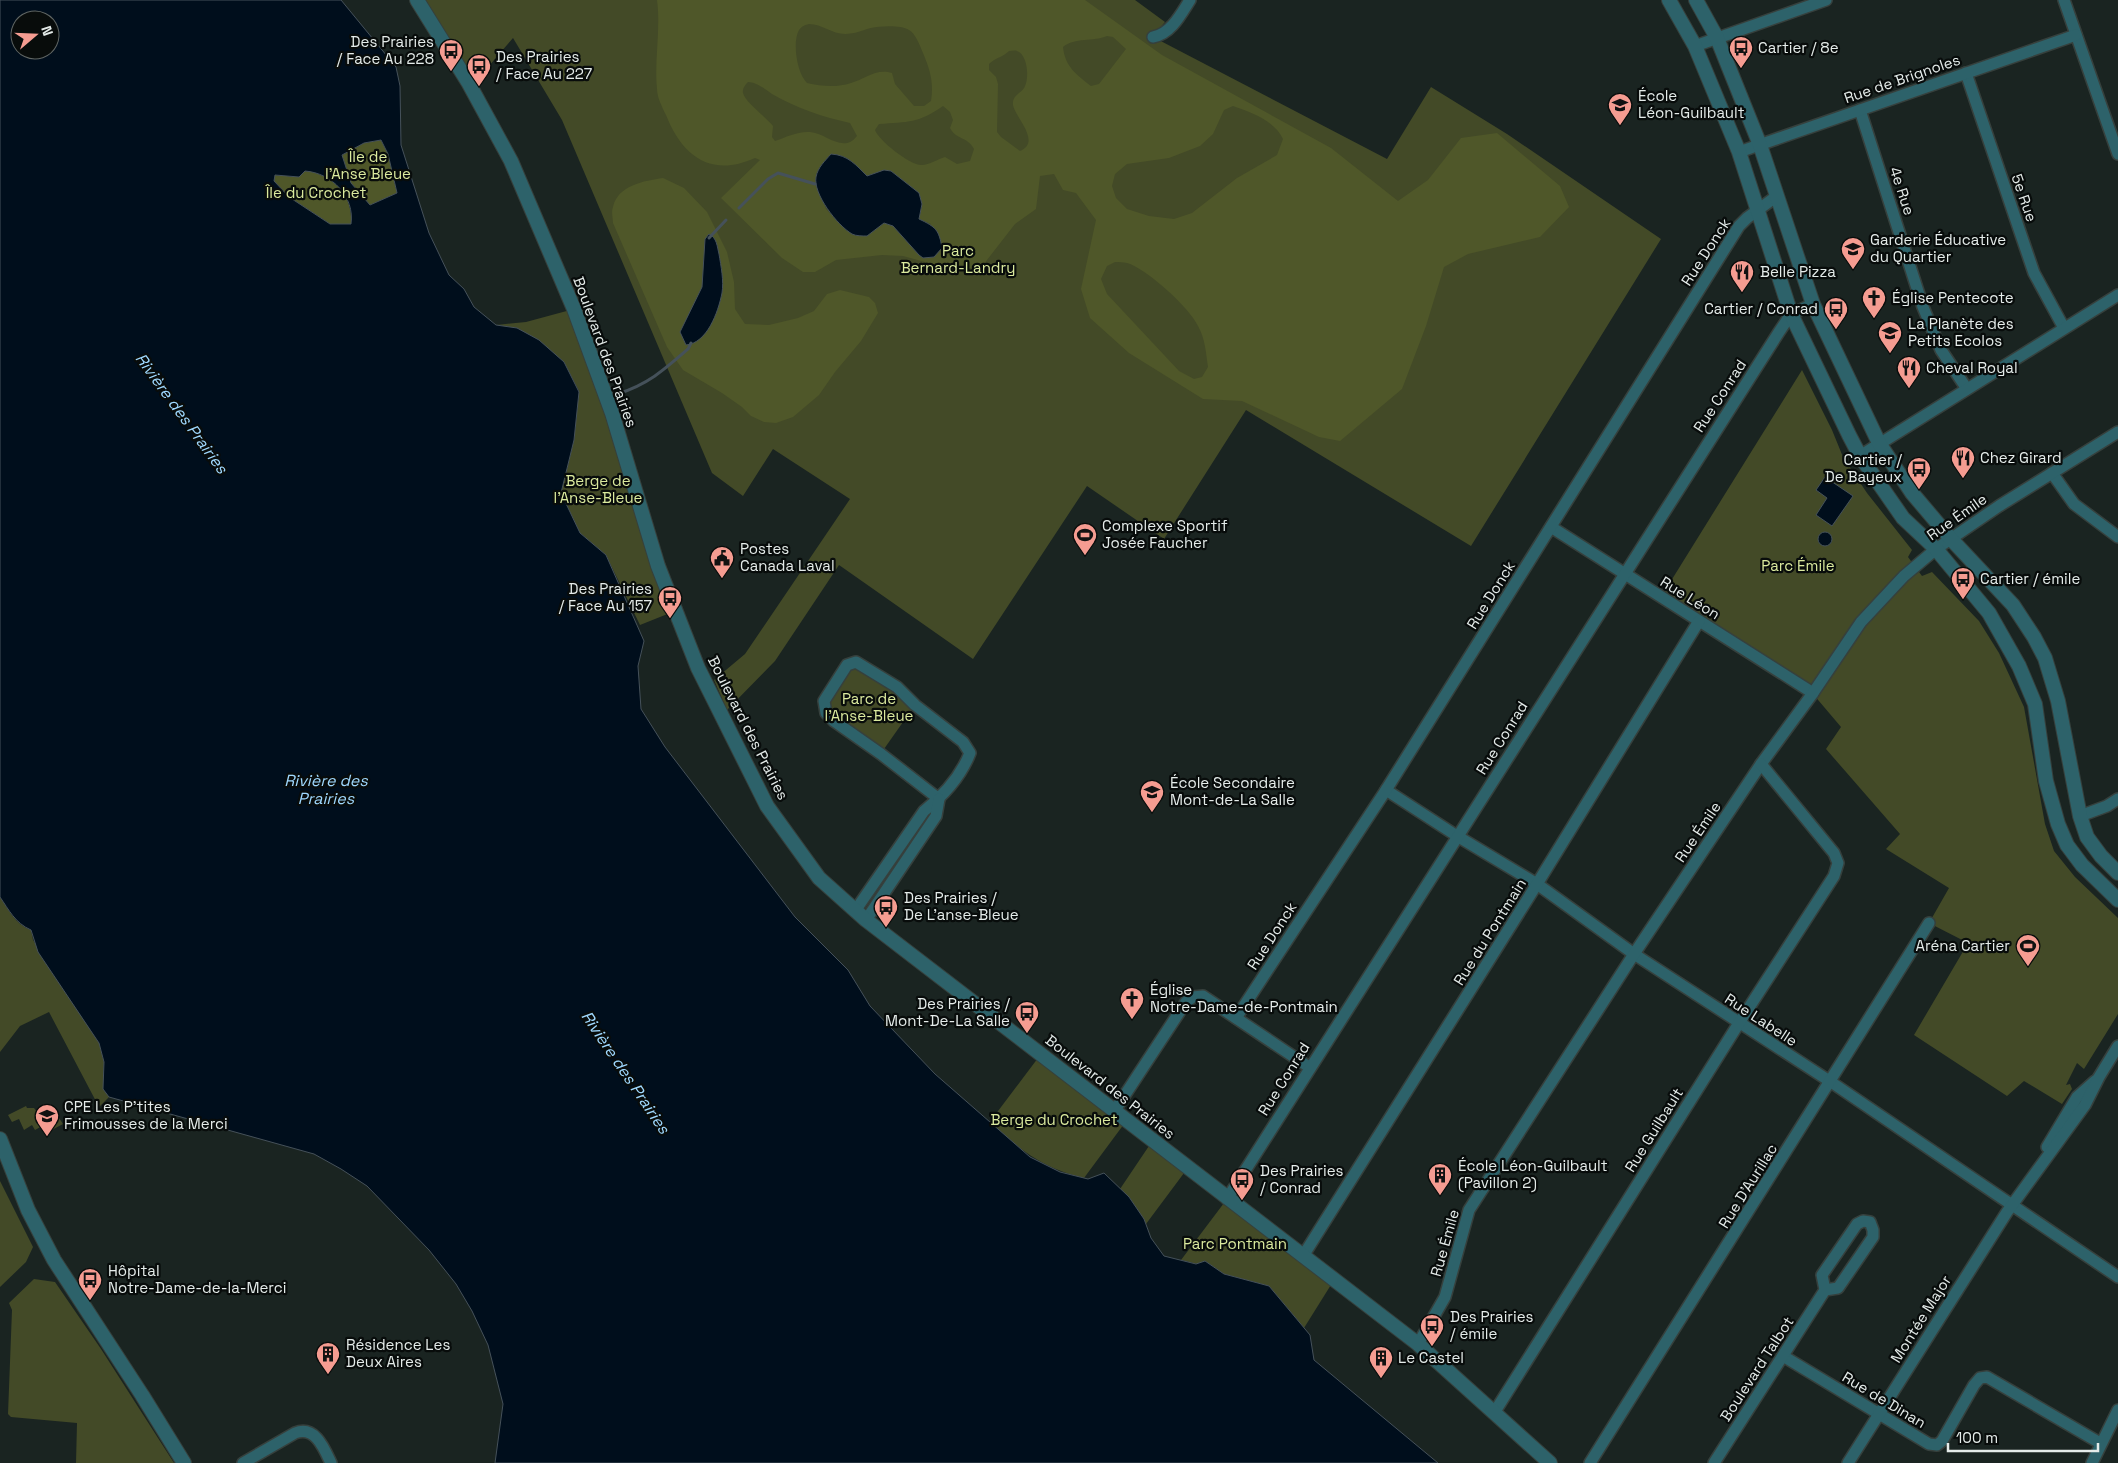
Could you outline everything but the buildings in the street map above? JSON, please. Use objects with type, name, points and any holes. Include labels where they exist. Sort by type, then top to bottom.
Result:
[{"type":"street","name":"Boulevard des Prairies","points":[[417,0],[468,82],[511,161],[570,301],[612,413],[658,566],[698,668],[767,806],[819,878],[860,916],[1418,1344],[1550,1463]]},
{"type":"street","points":[[1153,37],[1161,36],[1172,26],[1190,0]]},
{"type":"street","points":[[1669,0],[1695,46],[1739,152],[1791,314],[1860,456],[1903,518],[1936,549],[1989,613],[2019,666],[2035,704],[2046,781],[2058,824],[2067,845],[2082,865],[2118,900]]},
{"type":"street","points":[[1696,0],[1717,38],[1760,145],[1813,304],[1879,443],[1912,493],[2013,605],[2034,637],[2045,658],[2054,683],[2080,816],[2087,837],[2101,856],[2118,873]]},
{"type":"street","points":[[2064,0],[2118,154]]},
{"type":"street","points":[[1695,46],[1821,1]]},
{"type":"street","name":"Rue de Brignoles","points":[[1739,152],[2076,35]]},
{"type":"street","name":"5e Rue","points":[[1966,73],[2034,273],[2064,328]]},
{"type":"street","name":"4e Rue","points":[[1860,110],[1924,307],[1941,350],[1967,389]]},
{"type":"street","name":"Rue Donck","points":[[1236,1018],[1386,790],[1739,226],[1758,209],[1777,196]]},
{"type":"street","points":[[1860,456],[2118,295]]},
{"type":"street","points":[[1791,314],[1813,304]]},
{"type":"street","name":"Rue Conrad","points":[[1227,1199],[1791,314]]},
{"type":"street","name":"Rue Émile","points":[[1418,1344],[1445,1297],[1469,1210],[1634,954],[1761,764],[1813,694],[1861,622],[1904,576],[1936,549],[1999,506],[2118,432]]},
{"type":"street","points":[[2052,473],[2074,504],[2118,537]]},
{"type":"street","name":"Rue Léon","points":[[1551,527],[1813,694]]},
{"type":"street","name":"Rue du Pontmain","points":[[1303,1256],[1537,884],[1699,621]]},
{"type":"street","points":[[860,916],[924,811],[939,799],[966,763],[970,753],[963,742],[915,705],[897,687],[856,662],[847,665],[824,701],[826,713],[834,721],[881,754],[939,799]]},
{"type":"street","name":"Rue Guilbault","points":[[1494,1413],[1738,1023],[1834,876],[1838,863],[1834,853],[1761,764]]},
{"type":"street","name":"Rue Labelle","points":[[1386,790],[1457,836],[1537,884],[1634,954],[1831,1082],[2118,1277]]},
{"type":"street","points":[[2080,816],[2107,806],[2118,799]]},
{"type":"street","name":"Rue D'Aurillac","points":[[1590,1463],[1831,1082],[1929,923]]},
{"type":"street","points":[[1115,1110],[1186,1002],[1193,997],[1202,996],[1309,1068]]},
{"type":"street","name":"Montée Major","points":[[1848,1463],[2012,1205],[2085,1105],[2098,1078],[2118,1046]]},
{"type":"street","points":[[0,1139],[28,1210],[54,1260],[184,1463]]},
{"type":"street","name":"Boulevard Talbot","points":[[1714,1463],[1825,1290],[1822,1276],[1857,1224],[1863,1221],[1870,1222],[1873,1237],[1838,1288],[1825,1290]]},
{"type":"street","name":"Rue de Dinan","points":[[1783,1356],[1929,1444],[1937,1445],[1942,1441],[1974,1385],[1980,1378],[1987,1377],[2100,1443]]},
{"type":"street","points":[[2092,1463],[2100,1443],[2118,1410]]},
{"type":"street","points":[[243,1463],[295,1433],[304,1430],[314,1435],[331,1463]]},
{"type":"green space","name":"Parc Bernard-Landry","points":[[425,0],[1135,0],[1165,22],[1153,37],[1387,159],[1431,87],[1507,134],[1661,239],[1471,546],[1246,410],[1164,539],[1087,486],[973,659],[839,565],[775,661],[727,710],[714,680],[745,654],[850,499],[773,449],[743,496],[712,473],[562,120],[513,38],[476,81]]},
{"type":"green space","points":[[657,0],[1085,0],[1162,55],[1331,148],[1398,201],[1428,180],[1461,138],[1497,133],[1560,186],[1569,207],[1540,237],[1468,254],[1444,267],[1426,326],[1402,389],[1340,441],[1319,437],[1242,401],[1203,399],[1129,353],[1090,318],[1081,289],[1096,220],[1076,193],[1063,190],[1054,174],[1040,176],[1036,209],[1015,224],[980,269],[936,265],[903,256],[882,255],[836,260],[815,272],[803,272],[782,258],[721,198],[760,160],[755,158],[739,164],[712,164],[700,159],[680,142],[657,92]],"holes":[[[814,24],[845,34],[885,26],[901,27],[909,30],[917,40],[929,71],[932,82],[931,101],[924,106],[914,106],[895,84],[892,73],[886,72],[876,73],[840,86],[823,86],[807,83],[803,79],[798,65],[796,50],[797,35],[802,27]],[[1107,36],[1113,37],[1126,49],[1099,84],[1091,86],[1069,65],[1064,54],[1063,47],[1079,41]],[[1009,51],[1021,53],[1027,67],[1025,86],[1013,101],[1015,110],[1028,136],[1026,147],[1020,151],[997,132],[998,84],[996,77],[989,70],[989,64]],[[748,82],[754,83],[800,108],[850,123],[857,136],[852,141],[840,143],[816,133],[801,132],[775,141],[772,137],[773,126],[745,97],[743,93],[744,87]],[[943,106],[950,112],[953,120],[950,128],[952,132],[968,142],[974,149],[970,161],[957,164],[945,157],[928,164],[917,164],[895,152],[882,140],[875,130],[879,124],[906,122],[927,116]],[[1233,106],[1255,114],[1268,122],[1283,139],[1277,155],[1237,178],[1192,213],[1174,219],[1149,216],[1127,209],[1116,198],[1112,186],[1115,174],[1127,164],[1169,158],[1200,146],[1213,134],[1224,110]],[[831,154],[838,155],[849,159],[876,182],[922,204],[919,219],[931,224],[919,255],[893,226],[884,223],[867,236],[846,230],[826,209],[816,174]],[[1115,262],[1127,263],[1145,272],[1177,299],[1193,318],[1202,336],[1208,367],[1202,377],[1194,379],[1179,371],[1107,294],[1101,279],[1107,266]]]},
{"type":"green space","name":"Île de l'Anse Bleue","points":[[381,140],[388,154],[397,193],[370,205],[351,183],[342,155],[364,143]]},
{"type":"green space","name":"Île du Crochet","points":[[305,171],[321,173],[340,188],[348,201],[351,224],[330,224],[289,197],[274,181],[274,175],[299,177]]},
{"type":"green space","points":[[663,178],[684,188],[707,212],[727,252],[734,282],[735,309],[745,324],[769,325],[798,318],[814,311],[827,294],[840,290],[869,297],[875,303],[878,313],[861,341],[819,395],[793,417],[776,423],[764,422],[751,416],[722,393],[683,370],[667,347],[613,223],[612,213],[616,200],[626,189],[633,185]]},
{"type":"green space","name":"Berge de l'Anse-Bleue","points":[[574,309],[675,611],[640,625],[606,555],[580,533],[561,493],[574,440],[579,391],[564,362],[496,325],[526,322]]},
{"type":"green space","name":"Parc Émile","points":[[1802,370],[1832,430],[1843,457],[1867,493],[1912,550],[1908,557],[1922,576],[1932,572],[1979,621],[1999,653],[2024,707],[2045,824],[2054,851],[2075,877],[2118,918],[2118,1014],[2084,1069],[2077,1063],[2066,1085],[2070,1084],[2072,1089],[2062,1104],[2024,1081],[2007,1096],[1914,1035],[1968,943],[1929,923],[1949,888],[1886,849],[1900,834],[1826,749],[1841,727],[1813,694],[1661,597]]},
{"type":"green space","name":"Parc de l'Anse-Bleue","points":[[856,662],[915,705],[884,749],[834,721],[824,701]]},
{"type":"green space","points":[[0,897],[17,920],[31,930],[33,940],[99,1043],[104,1062],[103,1088],[109,1097],[99,1107],[49,1012],[20,1026],[0,1052]]},
{"type":"green space","name":"Berge du Crochet","points":[[1041,1054],[1127,1120],[1084,1178],[1055,1169],[1033,1157],[989,1123]]},
{"type":"green space","points":[[26,1106],[27,1108],[34,1108],[37,1112],[59,1118],[63,1124],[48,1132],[44,1125],[35,1130],[32,1125],[24,1130],[19,1119],[12,1122],[8,1115]]},
{"type":"green space","points":[[1153,1140],[1187,1167],[1146,1224],[1129,1197],[1120,1189]]},
{"type":"green space","points":[[0,1181],[33,1247],[26,1262],[0,1287]]},
{"type":"green space","name":"Parc Pontmain","points":[[1227,1199],[1334,1280],[1304,1328],[1269,1286],[1224,1274],[1205,1261],[1197,1264],[1181,1260]]},
{"type":"green space","points":[[34,1279],[55,1282],[101,1349],[174,1463],[76,1463],[77,1423],[11,1417],[8,1414],[12,1310],[9,1303]]},
{"type":"water","name":"Rivière des Prairies","points":[[0,0],[341,0],[396,67],[400,86],[401,145],[429,233],[449,275],[464,289],[474,307],[496,325],[517,328],[539,340],[564,362],[579,392],[574,440],[561,493],[580,533],[606,555],[644,641],[638,666],[641,709],[665,747],[795,917],[848,970],[870,1006],[935,1074],[1030,1157],[1060,1172],[1088,1179],[1104,1173],[1129,1197],[1144,1219],[1151,1238],[1164,1256],[1196,1264],[1205,1261],[1224,1274],[1269,1286],[1310,1335],[1314,1360],[1438,1463],[495,1463],[503,1404],[488,1345],[472,1311],[456,1284],[429,1250],[367,1186],[314,1154],[109,1097],[103,1089],[104,1062],[99,1043],[38,952],[31,930],[17,920],[0,897]],"holes":[[[381,140],[388,154],[397,193],[370,205],[351,183],[342,155],[364,143]],[[305,171],[324,176],[340,188],[349,205],[351,224],[330,224],[289,197],[274,181],[275,175],[299,177]]]},
{"type":"water","points":[[831,154],[847,158],[867,176],[884,170],[891,171],[919,193],[922,204],[919,219],[936,230],[941,242],[942,248],[934,257],[923,258],[919,255],[893,226],[884,223],[867,236],[861,236],[852,234],[840,224],[822,200],[816,184],[818,170]]},
{"type":"water","points":[[709,234],[715,240],[718,248],[723,284],[722,293],[718,309],[706,333],[700,339],[686,345],[680,332],[702,287],[705,239]]},
{"type":"water","points":[[1825,477],[1853,496],[1832,526],[1816,515],[1827,498],[1816,490]]},
{"type":"water","points":[[1825,532],[1830,534],[1832,539],[1830,544],[1825,546],[1820,544],[1818,539],[1820,534]]},
{"type":"waterway","points":[[739,208],[768,179],[778,173],[815,184]]},
{"type":"waterway","points":[[709,238],[726,220]]},
{"type":"waterway","points":[[617,394],[655,376],[688,349],[691,343]]},
{"type":"place","name":"Cartier / 8e","points":[[1741,69]]},
{"type":"place","name":"Des Prairies / Face Au 228","points":[[451,72]]},
{"type":"place","name":"Des Prairies / Face Au 227","points":[[479,87]]},
{"type":"place","name":"École Léon-Guilbault","points":[[1620,126]]},
{"type":"place","name":"Garderie Éducative du Quartier","points":[[1853,270]]},
{"type":"place","name":"Belle Pizza","points":[[1742,293]]},
{"type":"place","name":"Église Pentecote","points":[[1874,319]]},
{"type":"place","name":"Cartier / Conrad","points":[[1836,330]]},
{"type":"place","name":"La Planète des Petits Ecolos","points":[[1890,354]]},
{"type":"place","name":"Cheval Royal","points":[[1909,389]]},
{"type":"place","name":"Chez Girard","points":[[1963,479]]},
{"type":"place","name":"Cartier / De Bayeux","points":[[1919,490]]},
{"type":"place","name":"Complexe Sportif Josée Faucher","points":[[1085,556]]},
{"type":"place","name":"Postes Canada Laval","points":[[722,579]]},
{"type":"place","name":"Cartier / émile","points":[[1963,600]]},
{"type":"place","name":"Des Prairies / Face Au 157","points":[[670,619]]},
{"type":"place","name":"École Secondaire Mont-de-La Salle","points":[[1152,813]]},
{"type":"place","name":"Des Prairies / De L'anse-Bleue","points":[[886,928]]},
{"type":"place","name":"Aréna Cartier","points":[[2028,967]]},
{"type":"place","name":"Église Notre-Dame-de-Pontmain","points":[[1132,1020]]},
{"type":"place","name":"Des Prairies / Mont-De-La Salle","points":[[1027,1034]]},
{"type":"place","name":"CPE Les P'tites Frimousses de la Merci","points":[[47,1137]]},
{"type":"place","name":"École Léon-Guilbault (Pavillon 2)","points":[[1440,1196]]},
{"type":"place","name":"Des Prairies / Conrad","points":[[1242,1201]]},
{"type":"place","name":"Hôpital Notre-Dame-de-la-Merci","points":[[90,1301]]},
{"type":"place","name":"Des Prairies / émile","points":[[1432,1347]]},
{"type":"place","name":"Résidence Les Deux Aires","points":[[328,1375]]},
{"type":"place","name":"Le Castel","points":[[1381,1379]]}]
